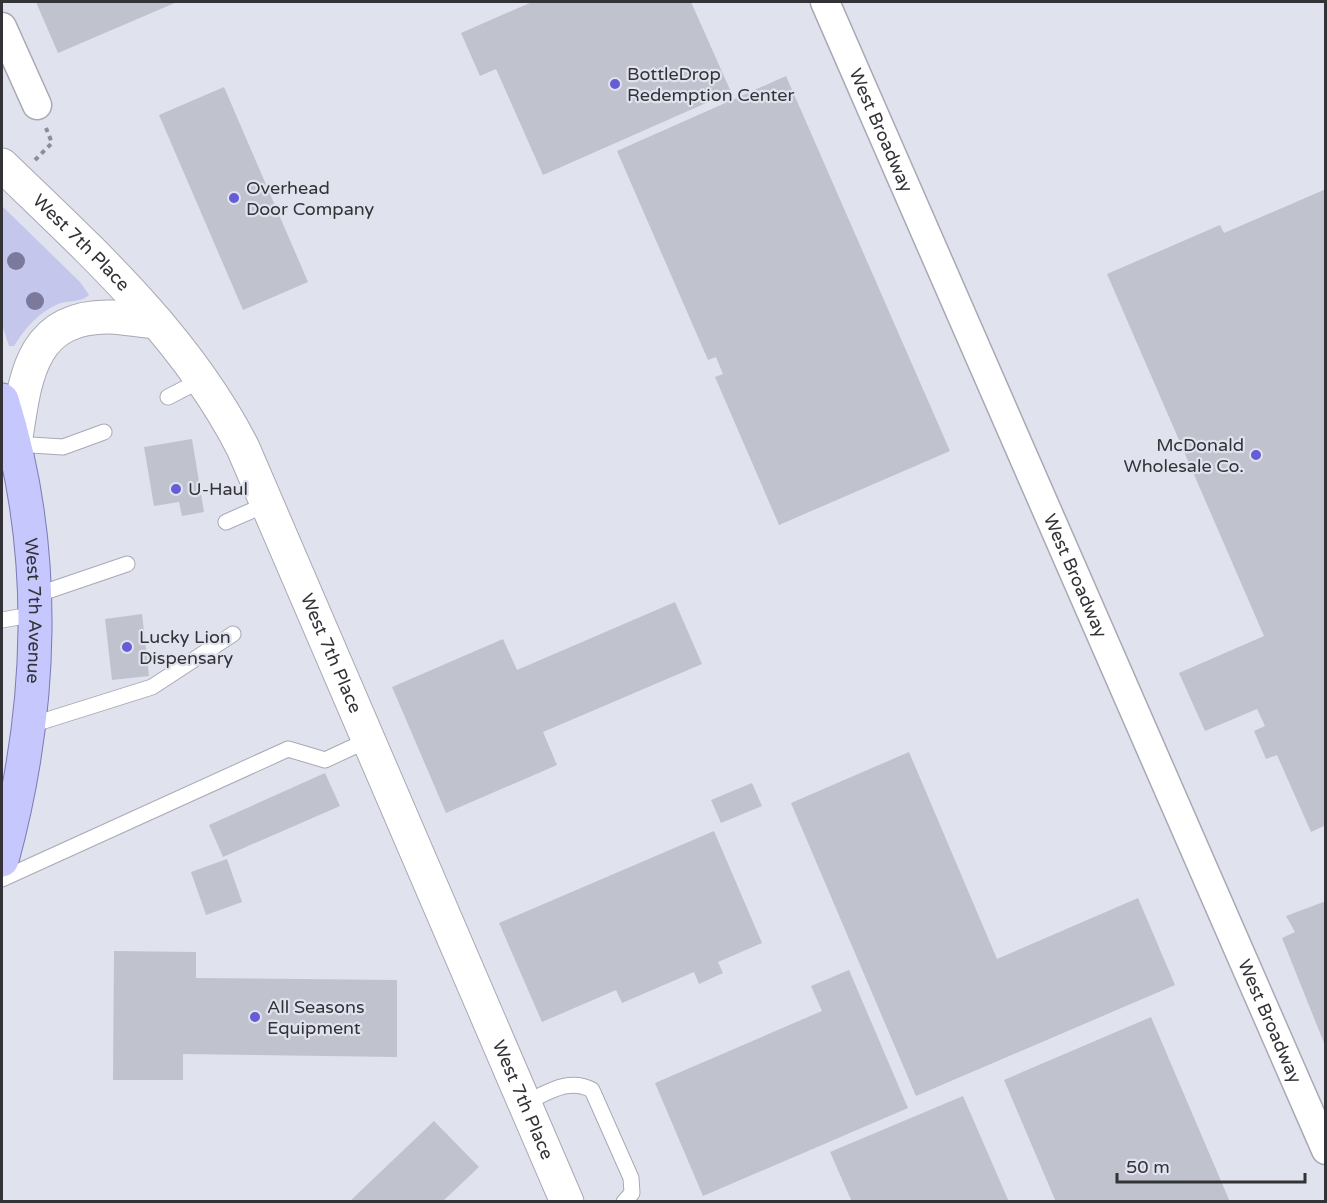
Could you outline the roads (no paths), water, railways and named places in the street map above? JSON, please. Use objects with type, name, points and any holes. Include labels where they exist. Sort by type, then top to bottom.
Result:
[{"type":"main road","name":"West 7th Avenue","points":[[2,400],[15,444],[33,547],[36,604],[35,661],[28,726],[15,810],[2,860]]},
{"type":"street","name":"West Broadway","points":[[825,2],[1326,1150]]},
{"type":"street","points":[[2,27],[37,105]]},
{"type":"street","name":"West 7th Place","points":[[9,172],[119,279],[157,322],[203,379],[238,439],[567,1202]]},
{"type":"street","points":[[15,444],[24,385],[32,359],[47,339],[68,325],[91,319],[110,317],[157,322]]},
{"type":"lane","points":[[168,397],[203,379]]},
{"type":"lane","points":[[15,444],[63,447],[104,432]]},
{"type":"lane","points":[[226,522],[267,504]]},
{"type":"lane","points":[[2,620],[127,564]]},
{"type":"lane","points":[[28,726],[152,687],[233,634]]},
{"type":"lane","points":[[2,879],[288,749],[325,760],[368,740]]},
{"type":"lane","points":[[525,1103],[564,1086],[581,1083],[592,1090],[631,1178],[632,1193],[624,1202]]},
{"type":"place","name":"BottleDrop Redemption Center","points":[[615,84]]},
{"type":"place","name":"Overhead Door Company","points":[[234,198]]},
{"type":"place","name":"McDonald Wholesale Co.","points":[[1256,455]]},
{"type":"place","name":"U-Haul","points":[[176,489]]},
{"type":"place","name":"Lucky Lion Dispensary","points":[[127,647]]},
{"type":"place","name":"All Seasons Equipment","points":[[255,1017]]}]
